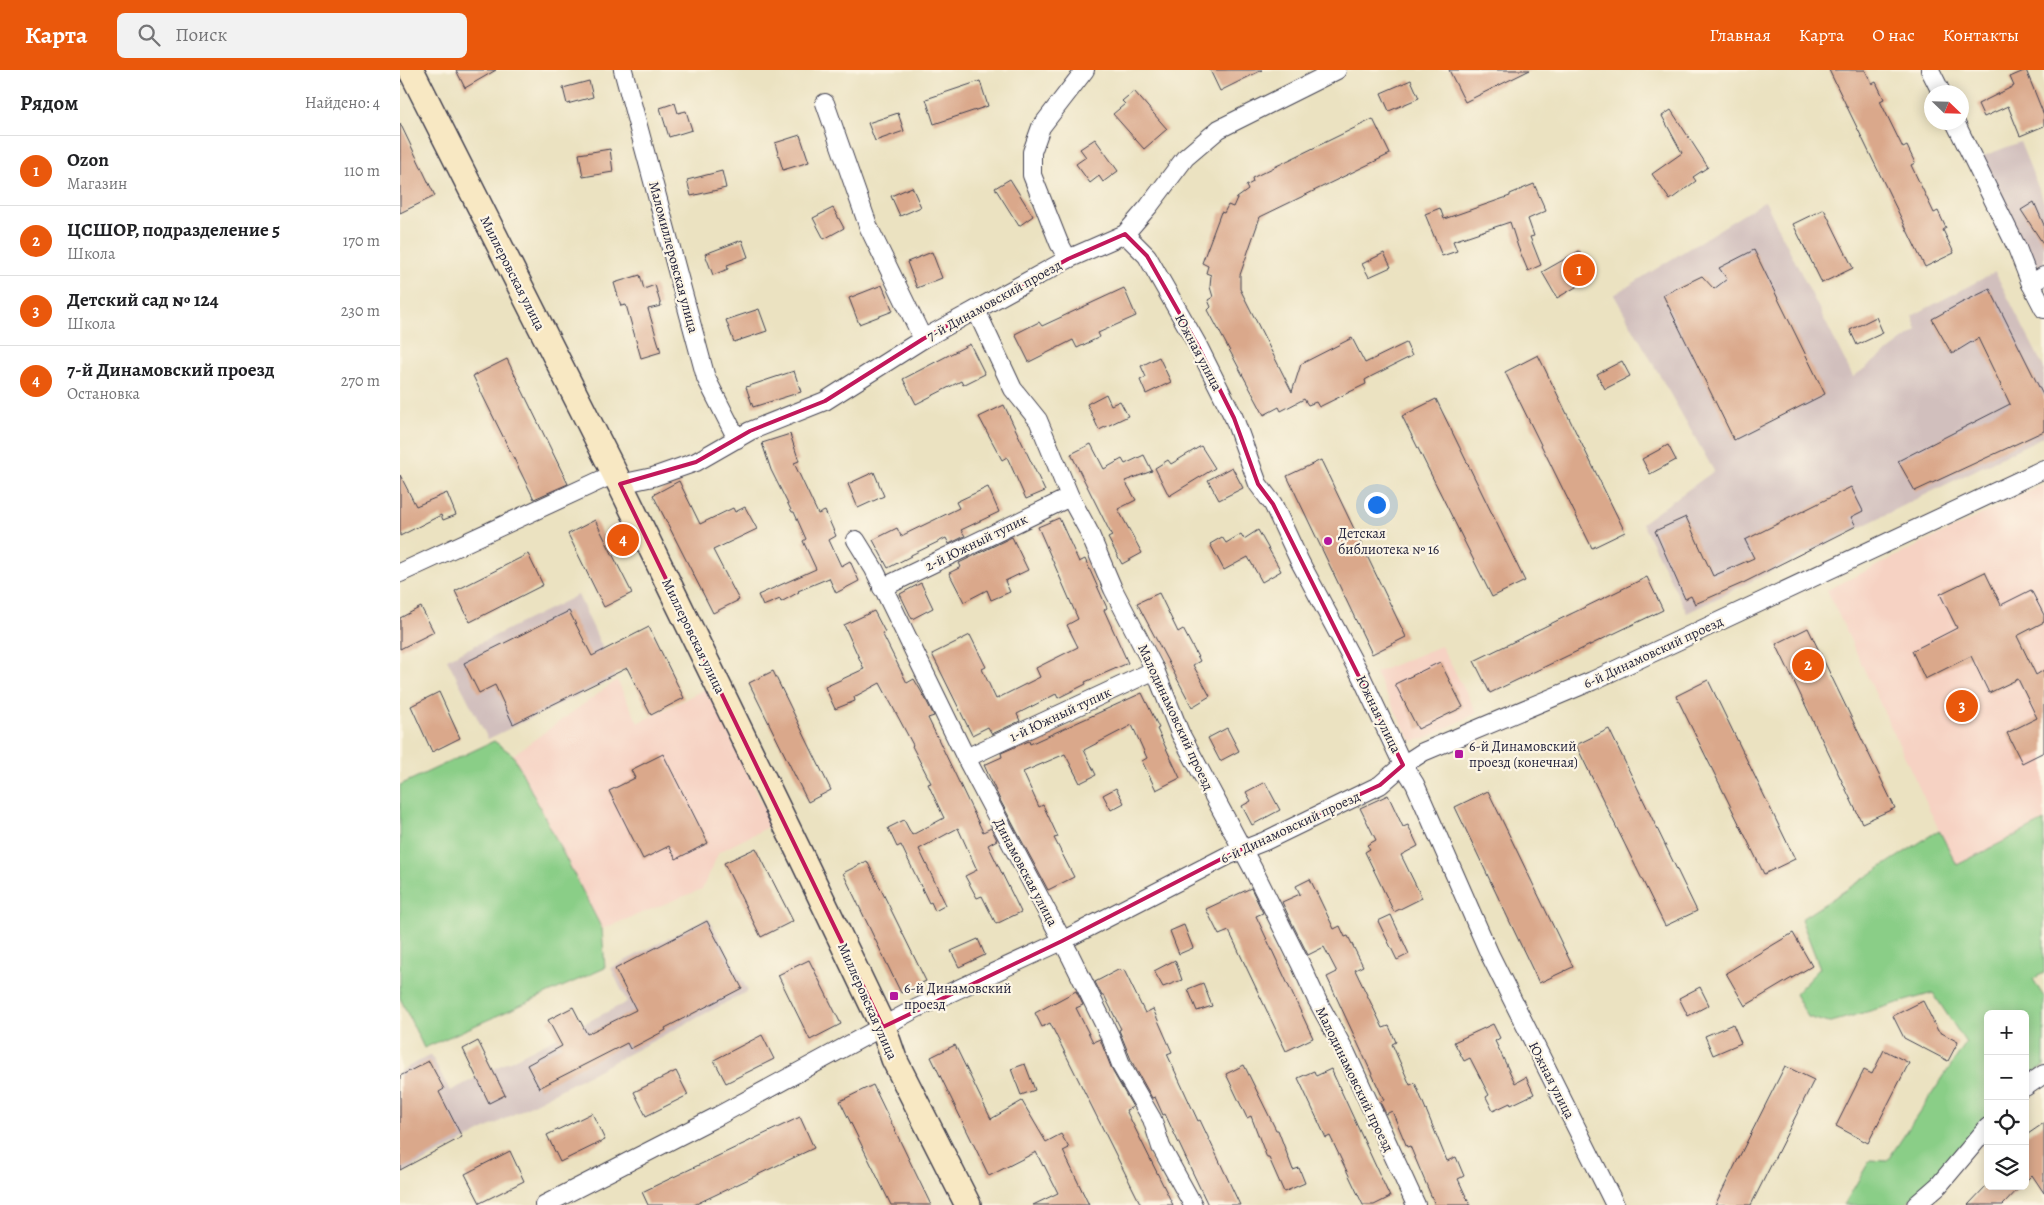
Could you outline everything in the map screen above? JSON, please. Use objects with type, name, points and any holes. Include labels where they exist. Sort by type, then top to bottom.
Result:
[{"type":"street","name":"Миллеровская улица","points":[[411,70],[617,479],[883,1027],[894,1059],[968,1205]]},
{"type":"street","name":"Маломиллеровская улица","points":[[623,70],[706,378],[737,439]]},
{"type":"street","points":[[1068,259],[1059,242],[1032,175],[1032,152],[1041,127],[1085,70]]},
{"type":"street","name":"7-й Динамовский проезд","points":[[401,572],[617,479],[654,477],[696,462],[750,431],[825,401],[923,339],[1068,259],[1124,234],[1149,206],[1185,158],[1219,129],[1337,70]]},
{"type":"street","points":[[1930,70],[1938,85]]},
{"type":"street","points":[[825,103],[869,228],[923,339]]},
{"type":"street","points":[[1960,130],[2018,248],[2037,280],[2044,309]]},
{"type":"street","name":"Южная улица","points":[[1124,234],[1147,256],[1197,344],[1234,418],[1258,484],[1273,504],[1300,562],[1361,676],[1403,765],[1415,784],[1490,955],[1615,1205]]},
{"type":"street","name":"Малодинамовский проезд","points":[[976,310],[1012,389],[1038,420],[1070,497],[1088,530],[1113,589],[1155,670],[1180,733],[1243,850],[1297,956],[1317,1000],[1346,1053],[1416,1205]]},
{"type":"street","name":"6-й Динамовский проезд","points":[[544,1205],[718,1116],[913,1010],[1062,941],[1227,856],[1265,842],[1380,785],[1403,765],[1424,752],[1592,681],[2044,470]]},
{"type":"street","name":"2-й Южный тупик","points":[[882,588],[1070,497]]},
{"type":"street","name":"Динамовская улица","points":[[856,540],[874,569],[966,758],[1111,1038],[1122,1067],[1152,1118],[1161,1147],[1193,1205]]},
{"type":"street","name":"1-й Южный тупик","points":[[966,758],[1155,670]]},
{"type":"street","points":[[2029,1084],[2044,1074]]},
{"type":"street","points":[[1916,1205],[1939,1185],[1984,1132]]},
{"type":"highlighted area","points":[[1125,234],[1147,256],[1197,344],[1234,418],[1258,484],[1273,504],[1403,765],[1380,785],[1227,856],[1062,941],[883,1027],[620,484],[696,462],[750,431],[825,401],[923,339],[1068,259]]},
{"type":"shaded area","points":[[2020,142],[2044,202],[2044,264],[2041,265],[2032,263],[1981,157]]},
{"type":"shaded area","points":[[1765,201],[1853,377],[1917,330],[1912,316],[1995,272],[2044,368],[2044,436],[1687,613],[1642,523],[1714,471],[1614,295]]},
{"type":"shaded area","points":[[2044,484],[2044,821],[1957,865],[1827,590]]},
{"type":"shaded area","points":[[578,595],[616,677],[488,739],[447,659]]},
{"type":"shaded area","points":[[1441,646],[1477,713],[1424,739],[1411,741],[1375,673]]},
{"type":"shaded area","points":[[617,680],[638,723],[707,688],[772,825],[719,852],[702,889],[602,929],[513,755]]},
{"type":"shaded area","points":[[708,918],[748,991],[400,1174],[400,1071],[431,1055],[450,1091],[627,1002],[611,968]]},
{"type":"green space","points":[[494,741],[513,755],[602,929],[605,968],[424,1048],[400,998],[400,785]]},
{"type":"green space","points":[[2044,821],[2044,973],[2033,979],[2044,997],[2044,1066],[2029,1076],[2029,1010],[1984,1010],[1984,1120],[1933,1177],[1905,1205],[1844,1205],[1870,1160],[1887,1161],[1966,1043],[1933,993],[1828,1023],[1808,1017],[1795,994],[1820,968],[1801,919],[1939,830],[1957,865]]},
{"type":"building","points":[[456,70],[496,70],[465,88]]},
{"type":"building","points":[[1210,70],[1262,70],[1220,91]]},
{"type":"building","points":[[1449,70],[1530,70],[1465,102]]},
{"type":"building","points":[[1829,70],[1865,70],[1872,84],[1876,82],[1884,99],[1880,101],[1903,148],[1907,146],[1915,163],[1911,165],[1934,213],[1938,211],[1946,228],[1943,230],[1954,253],[1925,267]]},
{"type":"building","points":[[2026,70],[2044,115],[2044,126],[2020,136],[2008,106],[1984,117],[1978,104],[2014,86],[2010,77]]},
{"type":"building","points":[[1411,80],[1419,98],[1389,111],[1381,93]]},
{"type":"building","points":[[589,81],[593,97],[567,104],[563,88]]},
{"type":"building","points":[[980,81],[988,106],[934,124],[926,99]]},
{"type":"building","points":[[1134,91],[1167,129],[1144,149],[1113,114],[1125,104],[1122,101]]},
{"type":"building","points":[[675,103],[678,113],[686,111],[692,130],[669,137],[660,108]]},
{"type":"building","points":[[1671,110],[1708,167],[1693,177],[1696,181],[1670,200],[1652,174],[1682,153],[1662,116]]},
{"type":"building","points":[[898,113],[904,131],[875,141],[868,123]]},
{"type":"building","points":[[1373,119],[1390,154],[1260,217],[1240,275],[1240,289],[1292,392],[1301,364],[1352,338],[1365,363],[1406,343],[1412,356],[1365,380],[1366,384],[1319,407],[1316,402],[1308,405],[1304,399],[1281,411],[1279,407],[1264,415],[1208,310],[1211,307],[1208,300],[1213,297],[1210,287],[1211,275],[1206,273],[1208,266],[1202,263],[1221,212],[1224,213],[1228,205],[1233,207],[1237,198],[1248,190],[1246,186],[1253,182],[1252,178]]},
{"type":"building","points":[[400,123],[435,196],[400,213]]},
{"type":"building","points":[[800,135],[809,162],[783,170],[775,143]]},
{"type":"building","points":[[1095,139],[1118,171],[1103,182],[1099,176],[1090,183],[1076,164],[1086,157],[1080,149]]},
{"type":"building","points":[[610,149],[613,172],[583,177],[579,154]]},
{"type":"building","points":[[722,171],[726,188],[691,196],[687,180]]},
{"type":"building","points":[[1010,179],[1033,216],[1019,226],[995,188]]},
{"type":"building","points":[[1534,184],[1546,211],[1528,219],[1534,236],[1530,237],[1541,265],[1528,271],[1510,222],[1453,241],[1457,251],[1442,256],[1425,214],[1440,208],[1444,219],[1510,196],[1510,194]]},
{"type":"building","points":[[912,187],[921,207],[900,216],[891,196]]},
{"type":"building","points":[[2034,202],[2044,225],[2044,245],[2021,210]]},
{"type":"building","points":[[833,208],[844,228],[824,239],[813,218]]},
{"type":"building","points":[[1824,209],[1853,268],[1822,283],[1793,224]]},
{"type":"building","points":[[742,240],[748,257],[727,265],[728,269],[713,275],[705,254]]},
{"type":"building","points":[[1754,250],[1825,394],[1734,440],[1663,295],[1702,276],[1714,289],[1727,279],[1719,268]]},
{"type":"building","points":[[1579,251],[1593,277],[1557,298],[1542,272]]},
{"type":"building","points":[[932,252],[942,278],[917,288],[907,262]]},
{"type":"building","points":[[1384,253],[1391,267],[1369,277],[1362,264]]},
{"type":"building","points":[[640,275],[644,289],[655,285],[661,306],[648,309],[661,352],[641,358],[626,305],[621,306],[614,283]]},
{"type":"building","points":[[882,285],[893,311],[859,324],[849,298]]},
{"type":"building","points":[[1124,288],[1136,316],[1098,333],[1100,337],[1077,348],[1073,340],[1029,362],[1015,334],[1039,322],[1042,326]]},
{"type":"building","points":[[1990,289],[2044,397],[2044,431],[1915,491],[1898,461],[2010,404],[1978,338],[1952,354],[1932,319]]},
{"type":"building","points":[[759,309],[767,331],[734,342],[726,320]]},
{"type":"building","points":[[1876,317],[1883,333],[1857,345],[1850,330]]},
{"type":"building","points":[[970,344],[985,374],[963,385],[961,381],[916,404],[903,379]]},
{"type":"building","points":[[1538,355],[1625,532],[1592,548],[1505,372]]},
{"type":"building","points":[[1159,357],[1171,382],[1146,394],[1140,380],[1146,377],[1141,366]]},
{"type":"building","points":[[507,359],[568,484],[534,499],[473,376]]},
{"type":"building","points":[[1622,361],[1630,376],[1605,389],[1597,374]]},
{"type":"building","points":[[794,371],[801,392],[753,407],[746,387]]},
{"type":"building","points":[[1106,394],[1111,405],[1120,401],[1128,416],[1099,430],[1087,404]]},
{"type":"building","points":[[1436,399],[1525,581],[1492,597],[1402,416]]},
{"type":"building","points":[[1004,405],[1045,491],[1026,499],[1007,457],[1002,460],[979,417]]},
{"type":"building","points":[[790,434],[799,461],[794,463],[818,514],[825,511],[836,536],[829,540],[841,566],[850,561],[859,581],[836,593],[829,578],[798,591],[781,602],[780,599],[763,606],[758,595],[816,569],[803,541],[806,539],[794,512],[792,512],[771,470],[762,443]]},
{"type":"building","points":[[1091,444],[1104,469],[1122,459],[1125,464],[1144,455],[1152,471],[1125,481],[1136,500],[1118,509],[1142,553],[1122,564],[1108,538],[1112,536],[1071,454]]},
{"type":"building","points":[[1668,445],[1676,460],[1650,474],[1642,459]]},
{"type":"building","points":[[1201,446],[1215,468],[1169,496],[1155,468],[1168,460],[1171,464]]},
{"type":"building","points":[[1321,460],[1406,637],[1372,654],[1287,476]]},
{"type":"building","points":[[1232,467],[1243,488],[1219,500],[1208,480]]},
{"type":"building","points":[[874,472],[884,496],[858,508],[848,484]]},
{"type":"building","points":[[400,475],[416,506],[447,493],[456,515],[443,520],[441,515],[400,536]]},
{"type":"building","points":[[679,481],[700,524],[733,508],[735,512],[745,507],[757,529],[713,550],[739,600],[713,613],[653,495]]},
{"type":"building","points":[[988,487],[999,512],[961,530],[965,536],[949,544],[946,538],[888,568],[873,540],[897,528],[901,536],[959,508],[956,502]]},
{"type":"building","points":[[1851,487],[1863,511],[1851,517],[1856,526],[1743,583],[1695,604],[1691,596],[1685,599],[1655,531],[1686,517],[1713,576],[1754,558],[1745,540]]},
{"type":"building","points":[[1059,518],[1079,562],[1085,559],[1107,608],[1104,610],[1128,663],[1085,682],[1086,684],[1058,698],[1056,694],[1017,714],[1020,721],[992,734],[988,727],[972,735],[932,654],[970,635],[986,667],[982,669],[996,699],[1040,677],[1036,668],[1078,647],[1067,625],[1078,619],[1038,527]]},
{"type":"building","points":[[595,520],[632,593],[604,607],[568,534]]},
{"type":"building","points":[[1258,530],[1281,571],[1262,582],[1248,557],[1224,570],[1210,544],[1222,537],[1226,543],[1241,534],[1244,539]]},
{"type":"building","points":[[1012,537],[1028,570],[1005,581],[1010,592],[991,600],[987,590],[964,602],[949,573],[961,567],[959,563]]},
{"type":"building","points":[[528,554],[543,585],[470,622],[455,591]]},
{"type":"building","points":[[1985,572],[2001,605],[2031,590],[2044,615],[2044,622],[2017,636],[2036,675],[2044,670],[2044,752],[2022,763],[2007,733],[2037,718],[2018,679],[1989,693],[1971,656],[1925,679],[1912,651],[1957,628],[1940,594]]},
{"type":"building","points":[[1647,577],[1663,610],[1490,693],[1474,661]]},
{"type":"building","points":[[921,583],[933,608],[912,619],[900,594]]},
{"type":"building","points":[[1159,593],[1178,632],[1183,629],[1200,661],[1193,665],[1210,696],[1192,707],[1137,603]]},
{"type":"building","points":[[421,607],[434,632],[400,649],[400,618]]},
{"type":"building","points":[[569,611],[592,656],[649,627],[684,698],[651,715],[627,668],[513,724],[495,685],[479,693],[464,663]]},
{"type":"building","points":[[874,611],[885,632],[882,633],[907,683],[914,679],[934,716],[928,718],[983,832],[991,828],[997,840],[988,845],[1021,912],[996,924],[982,896],[977,898],[965,876],[977,870],[958,828],[919,849],[946,905],[935,911],[931,902],[929,903],[901,845],[897,847],[888,828],[904,820],[912,835],[944,818],[928,784],[931,783],[913,745],[880,683],[854,697],[855,701],[835,709],[825,687],[864,669],[844,625]]},
{"type":"building","points":[[1808,628],[1895,808],[1862,823],[1776,644]]},
{"type":"building","points":[[1440,662],[1463,707],[1418,729],[1395,684]]},
{"type":"building","points":[[773,671],[831,790],[808,802],[749,683]]},
{"type":"building","points":[[1708,680],[1795,859],[1764,874],[1676,696]]},
{"type":"building","points":[[439,692],[460,738],[432,752],[411,706]]},
{"type":"building","points":[[1142,693],[1180,778],[1156,790],[1142,761],[1147,758],[1132,725],[1084,750],[1096,775],[1080,783],[1065,754],[1023,772],[1039,807],[1043,805],[1058,837],[1054,838],[1074,877],[1048,890],[1000,800],[984,765],[1002,757],[1001,753],[1029,741],[1030,744]]},
{"type":"building","points":[[1227,728],[1239,751],[1220,761],[1208,738]]},
{"type":"building","points":[[1609,729],[1697,911],[1665,926],[1576,745]]},
{"type":"building","points":[[663,754],[708,843],[676,859],[669,846],[643,859],[609,791],[635,778],[631,770]]},
{"type":"building","points":[[1265,782],[1280,810],[1252,825],[1242,806],[1251,801],[1246,792]]},
{"type":"building","points":[[1116,788],[1124,803],[1111,810],[1103,795]]},
{"type":"building","points":[[1488,791],[1573,967],[1539,983],[1455,807]]},
{"type":"building","points":[[1388,795],[1403,827],[1408,825],[1418,846],[1401,855],[1422,898],[1394,912],[1365,852],[1370,849],[1367,845],[1376,840],[1360,808]]},
{"type":"building","points":[[756,848],[793,921],[761,937],[724,863]]},
{"type":"building","points":[[867,861],[926,981],[901,993],[843,873]]},
{"type":"building","points":[[1310,879],[1334,929],[1340,926],[1345,937],[1348,936],[1363,966],[1355,970],[1383,1028],[1389,1026],[1396,1042],[1392,1044],[1410,1085],[1415,1083],[1447,1161],[1456,1157],[1464,1176],[1458,1179],[1470,1205],[1435,1205],[1410,1146],[1407,1147],[1392,1111],[1386,1114],[1380,1102],[1384,1100],[1327,977],[1337,972],[1324,947],[1308,955],[1290,919],[1282,902],[1300,894],[1296,886]]},
{"type":"building","points":[[1251,888],[1263,913],[1256,916],[1313,1038],[1286,1051],[1229,931],[1219,935],[1206,909]]},
{"type":"building","points":[[1391,915],[1409,954],[1397,960],[1378,921]]},
{"type":"building","points":[[707,921],[742,988],[665,1028],[666,1030],[630,1049],[627,1043],[539,1088],[527,1065],[562,1046],[548,1020],[573,1007],[587,1034],[636,1010],[615,969]]},
{"type":"building","points":[[1184,925],[1193,948],[1179,954],[1170,931]]},
{"type":"building","points":[[1793,933],[1812,966],[1745,1006],[1726,973]]},
{"type":"building","points":[[978,939],[985,955],[959,967],[951,951]]},
{"type":"building","points":[[809,960],[841,1024],[810,1040],[778,975]]},
{"type":"building","points":[[1175,960],[1182,980],[1163,987],[1154,971]]},
{"type":"building","points":[[1120,969],[1121,971],[1124,970],[1145,1013],[1153,1009],[1172,1052],[1167,1054],[1240,1205],[1208,1205],[1165,1114],[1163,1115],[1155,1097],[1152,1098],[1132,1062],[1119,1030],[1121,1029],[1104,995],[1102,996],[1095,982]]},
{"type":"building","points":[[1203,983],[1212,1006],[1197,1011],[1188,989]]},
{"type":"building","points":[[1700,987],[1709,1005],[1688,1016],[1679,998]]},
{"type":"building","points":[[1076,991],[1083,1005],[1076,1008],[1093,1042],[1100,1039],[1113,1072],[1133,1107],[1126,1110],[1173,1205],[1141,1205],[1050,1023],[1042,1027],[1035,1013]]},
{"type":"building","points":[[1923,1001],[1938,1031],[1958,1042],[1948,1061],[1904,1038],[1893,1016]]},
{"type":"building","points":[[1493,1024],[1500,1038],[1495,1041],[1515,1083],[1526,1077],[1534,1094],[1493,1111],[1486,1097],[1489,1095],[1470,1058],[1464,1061],[1454,1042]]},
{"type":"building","points":[[1733,1024],[1741,1043],[1713,1055],[1705,1036]]},
{"type":"building","points":[[762,1035],[774,1059],[726,1083],[714,1060]]},
{"type":"building","points":[[478,1041],[505,1095],[489,1103],[463,1049]]},
{"type":"building","points":[[955,1045],[991,1119],[1022,1101],[1046,1142],[1061,1134],[1069,1148],[1063,1151],[1089,1205],[1033,1205],[1058,1193],[1036,1152],[989,1176],[931,1057]]},
{"type":"building","points":[[1884,1050],[1909,1063],[1868,1143],[1836,1126],[1864,1070],[1872,1074]]},
{"type":"building","points":[[429,1061],[444,1089],[439,1092],[462,1137],[400,1170],[400,1076]]},
{"type":"building","points":[[1025,1064],[1035,1090],[1021,1095],[1011,1069]]},
{"type":"building","points":[[1244,1065],[1276,1130],[1278,1130],[1293,1170],[1299,1168],[1305,1183],[1284,1192],[1269,1158],[1267,1158],[1251,1116],[1247,1118],[1226,1074]]},
{"type":"building","points":[[1785,1066],[1814,1080],[1751,1205],[1715,1205]]},
{"type":"building","points":[[1331,1069],[1390,1197],[1374,1205],[1363,1205],[1330,1136],[1326,1138],[1298,1078],[1314,1071],[1316,1076]]},
{"type":"building","points":[[676,1071],[688,1095],[646,1116],[634,1092]]},
{"type":"building","points":[[873,1085],[931,1205],[891,1205],[840,1101]]},
{"type":"building","points":[[592,1113],[605,1140],[560,1162],[547,1135]]},
{"type":"building","points":[[800,1117],[814,1148],[694,1205],[648,1205],[642,1192]]},
{"type":"building","points":[[2044,1123],[2044,1193],[2032,1175],[2029,1178],[2029,1133]]},
{"type":"building","points":[[510,1151],[524,1181],[480,1203],[465,1174]]},
{"type":"building","points":[[1984,1188],[1984,1190],[2017,1190],[2003,1205],[1968,1205]]},
{"type":"place","name":"Ozon","points":[[1579,270]]},
{"type":"place","name":"7-й Динамовский проезд","points":[[623,540]]},
{"type":"place","name":"Детская библиотека № 16","points":[[1328,541]]},
{"type":"place","name":"ЦСШОР, подразделение 5","points":[[1808,665]]},
{"type":"place","name":"Детский сад № 124","points":[[1962,706]]},
{"type":"place","name":"6-й Динамовский проезд (конечная)","points":[[1459,754]]},
{"type":"place","name":"6-й Динамовский проезд","points":[[894,996]]}]
